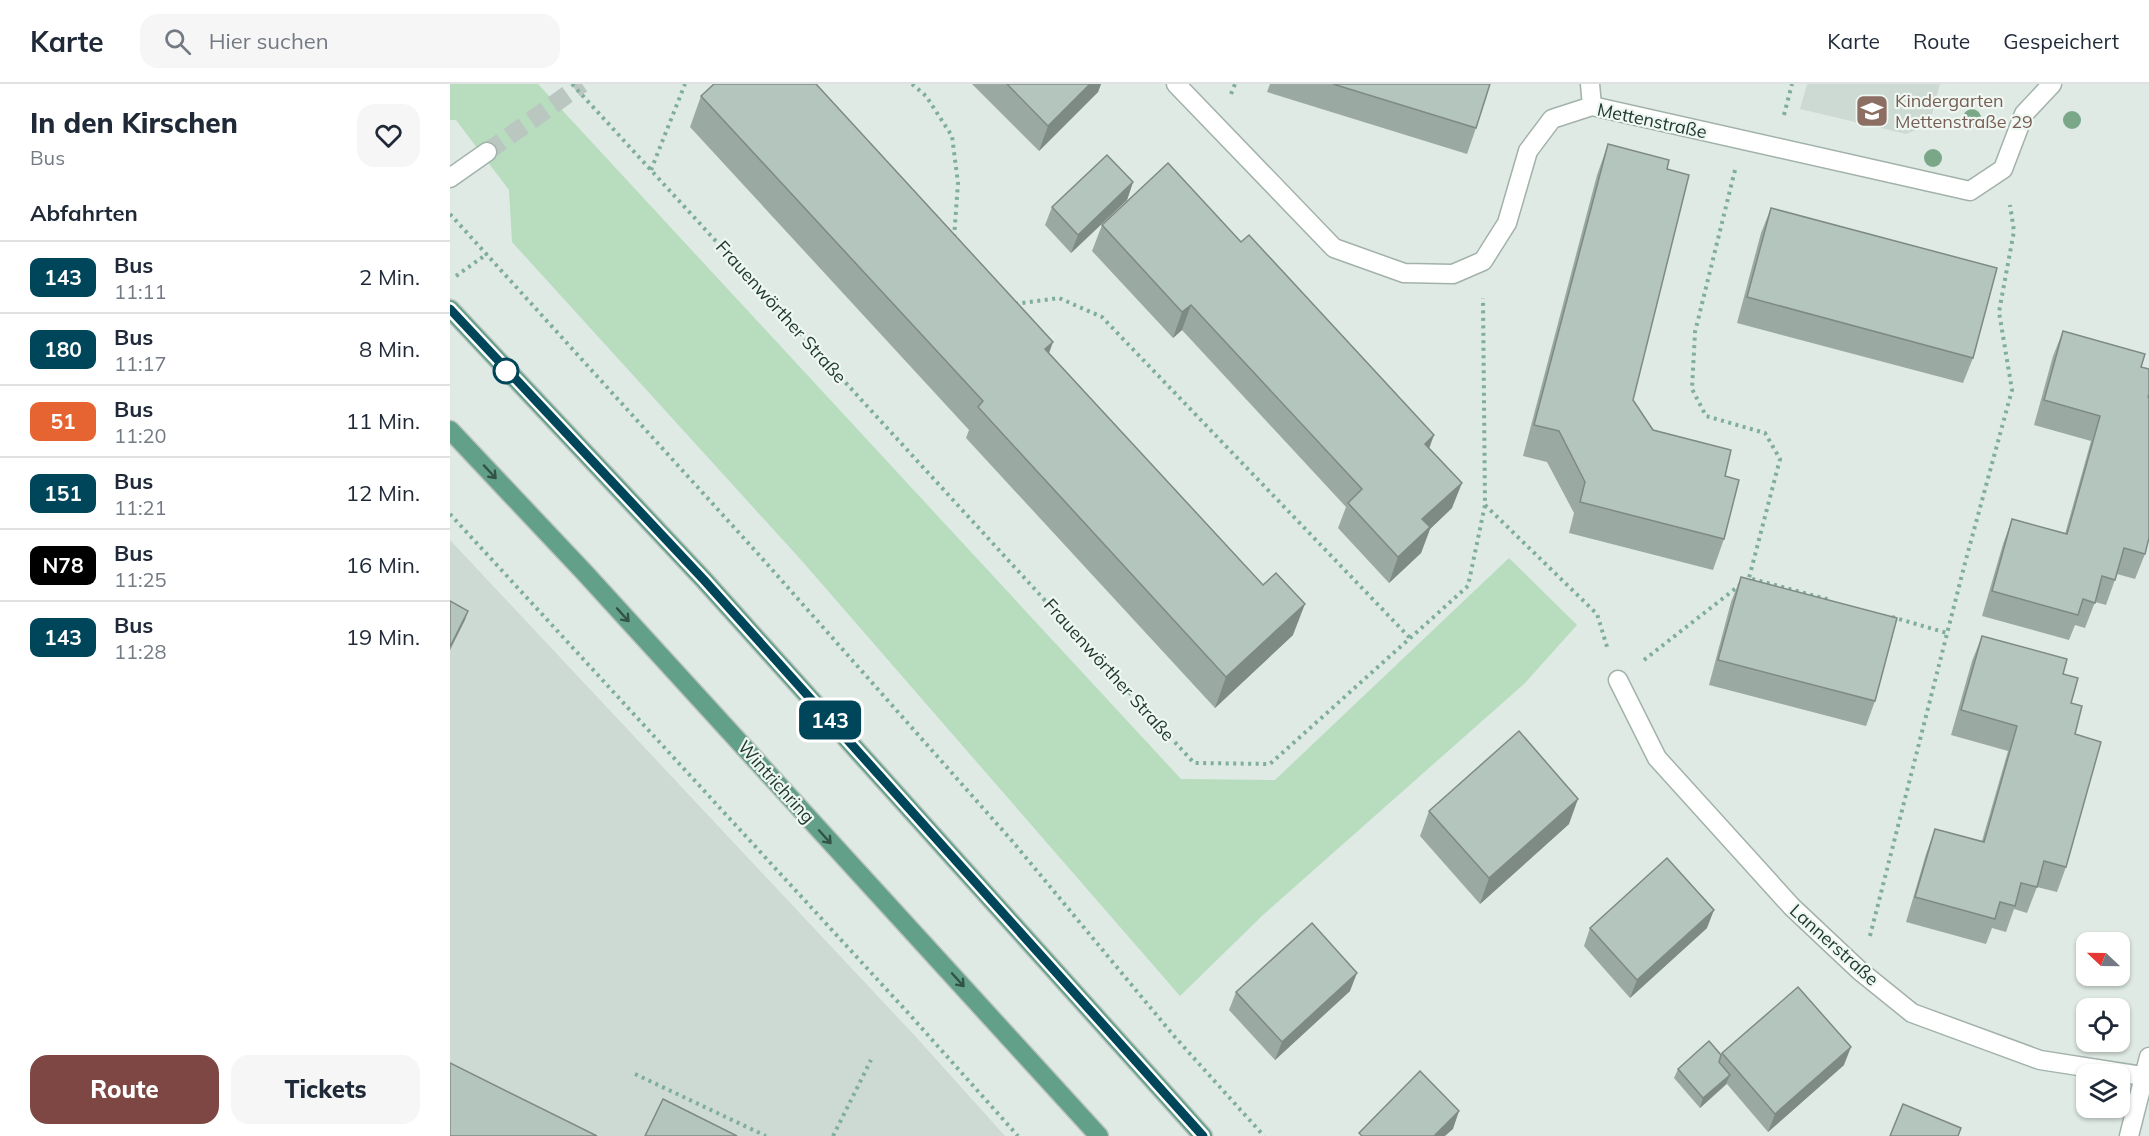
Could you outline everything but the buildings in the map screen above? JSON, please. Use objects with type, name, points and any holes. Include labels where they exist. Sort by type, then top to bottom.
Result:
[{"type":"main road","points":[[450,309],[704,580],[1203,1136]]},
{"type":"main road","name":"Wintrichring","points":[[450,430],[584,572],[1099,1136]]},
{"type":"street","points":[[1176,84],[1334,248],[1404,273],[1452,274],[1483,261]]},
{"type":"street","points":[[1590,84],[1592,106]]},
{"type":"street","points":[[2003,169],[2024,114],[2052,84]]},
{"type":"street","name":"Mettenstraße","points":[[1483,261],[1507,223],[1528,151],[1552,119],[1592,106],[1970,191],[2003,169]]},
{"type":"street","points":[[450,178],[487,152]]},
{"type":"street","name":"Lannerstraße","points":[[1618,680],[1657,758],[1791,907],[1860,971],[1912,1013],[2040,1060],[2148,1070]]},
{"type":"street","points":[[2129,1136],[2148,1070]]},
{"type":"path","name":"Frauenwörther Straße","points":[[572,84],[1194,763],[1270,764],[1468,586],[1485,505],[1483,261]]},
{"type":"path","points":[[651,170],[685,84]]},
{"type":"path","points":[[912,84],[926,96],[952,136],[958,183],[954,239]]},
{"type":"path","points":[[1230,96],[1235,84]]},
{"type":"path","points":[[1485,505],[1597,614],[1618,680],[1749,578],[1780,459],[1764,433],[1706,416],[1692,389],[1695,332],[1743,140]]},
{"type":"path","points":[[1860,971],[2012,390],[1999,312],[2014,231],[2003,169]]},
{"type":"path","points":[[450,215],[1014,842],[1174,1036],[1264,1136]]},
{"type":"path","points":[[450,280],[487,254]]},
{"type":"path","points":[[1005,300],[1014,304],[1059,298],[1102,317],[1410,638]]},
{"type":"path","points":[[450,514],[1018,1136]]},
{"type":"path","points":[[1749,578],[1837,602]]},
{"type":"path","points":[[1881,614],[1947,633]]},
{"type":"path","points":[[833,1136],[871,1060]]},
{"type":"path","points":[[635,1074],[766,1136]]},
{"type":"shaded area","name":"Kindergarten Mettenstraße 29","points":[[1807,84],[1940,84],[1932,114],[1921,128],[1906,134],[1800,109]]},
{"type":"shaded area","points":[[450,540],[916,1037],[1005,1136],[450,1136]]},
{"type":"green space","points":[[450,84],[538,84],[1181,779],[1275,780],[1509,558],[1577,625],[1525,683],[1263,915],[1180,996],[802,561],[512,242],[509,190],[456,120],[450,120]]},
{"type":"tunnel","points":[[487,152],[582,84]]},
{"type":"bus line","name":"143","points":[[450,309],[704,580],[1203,1136]]},
{"type":"place","name":"Kindergarten Mettenstraße 29","points":[[1872,111]]}]
